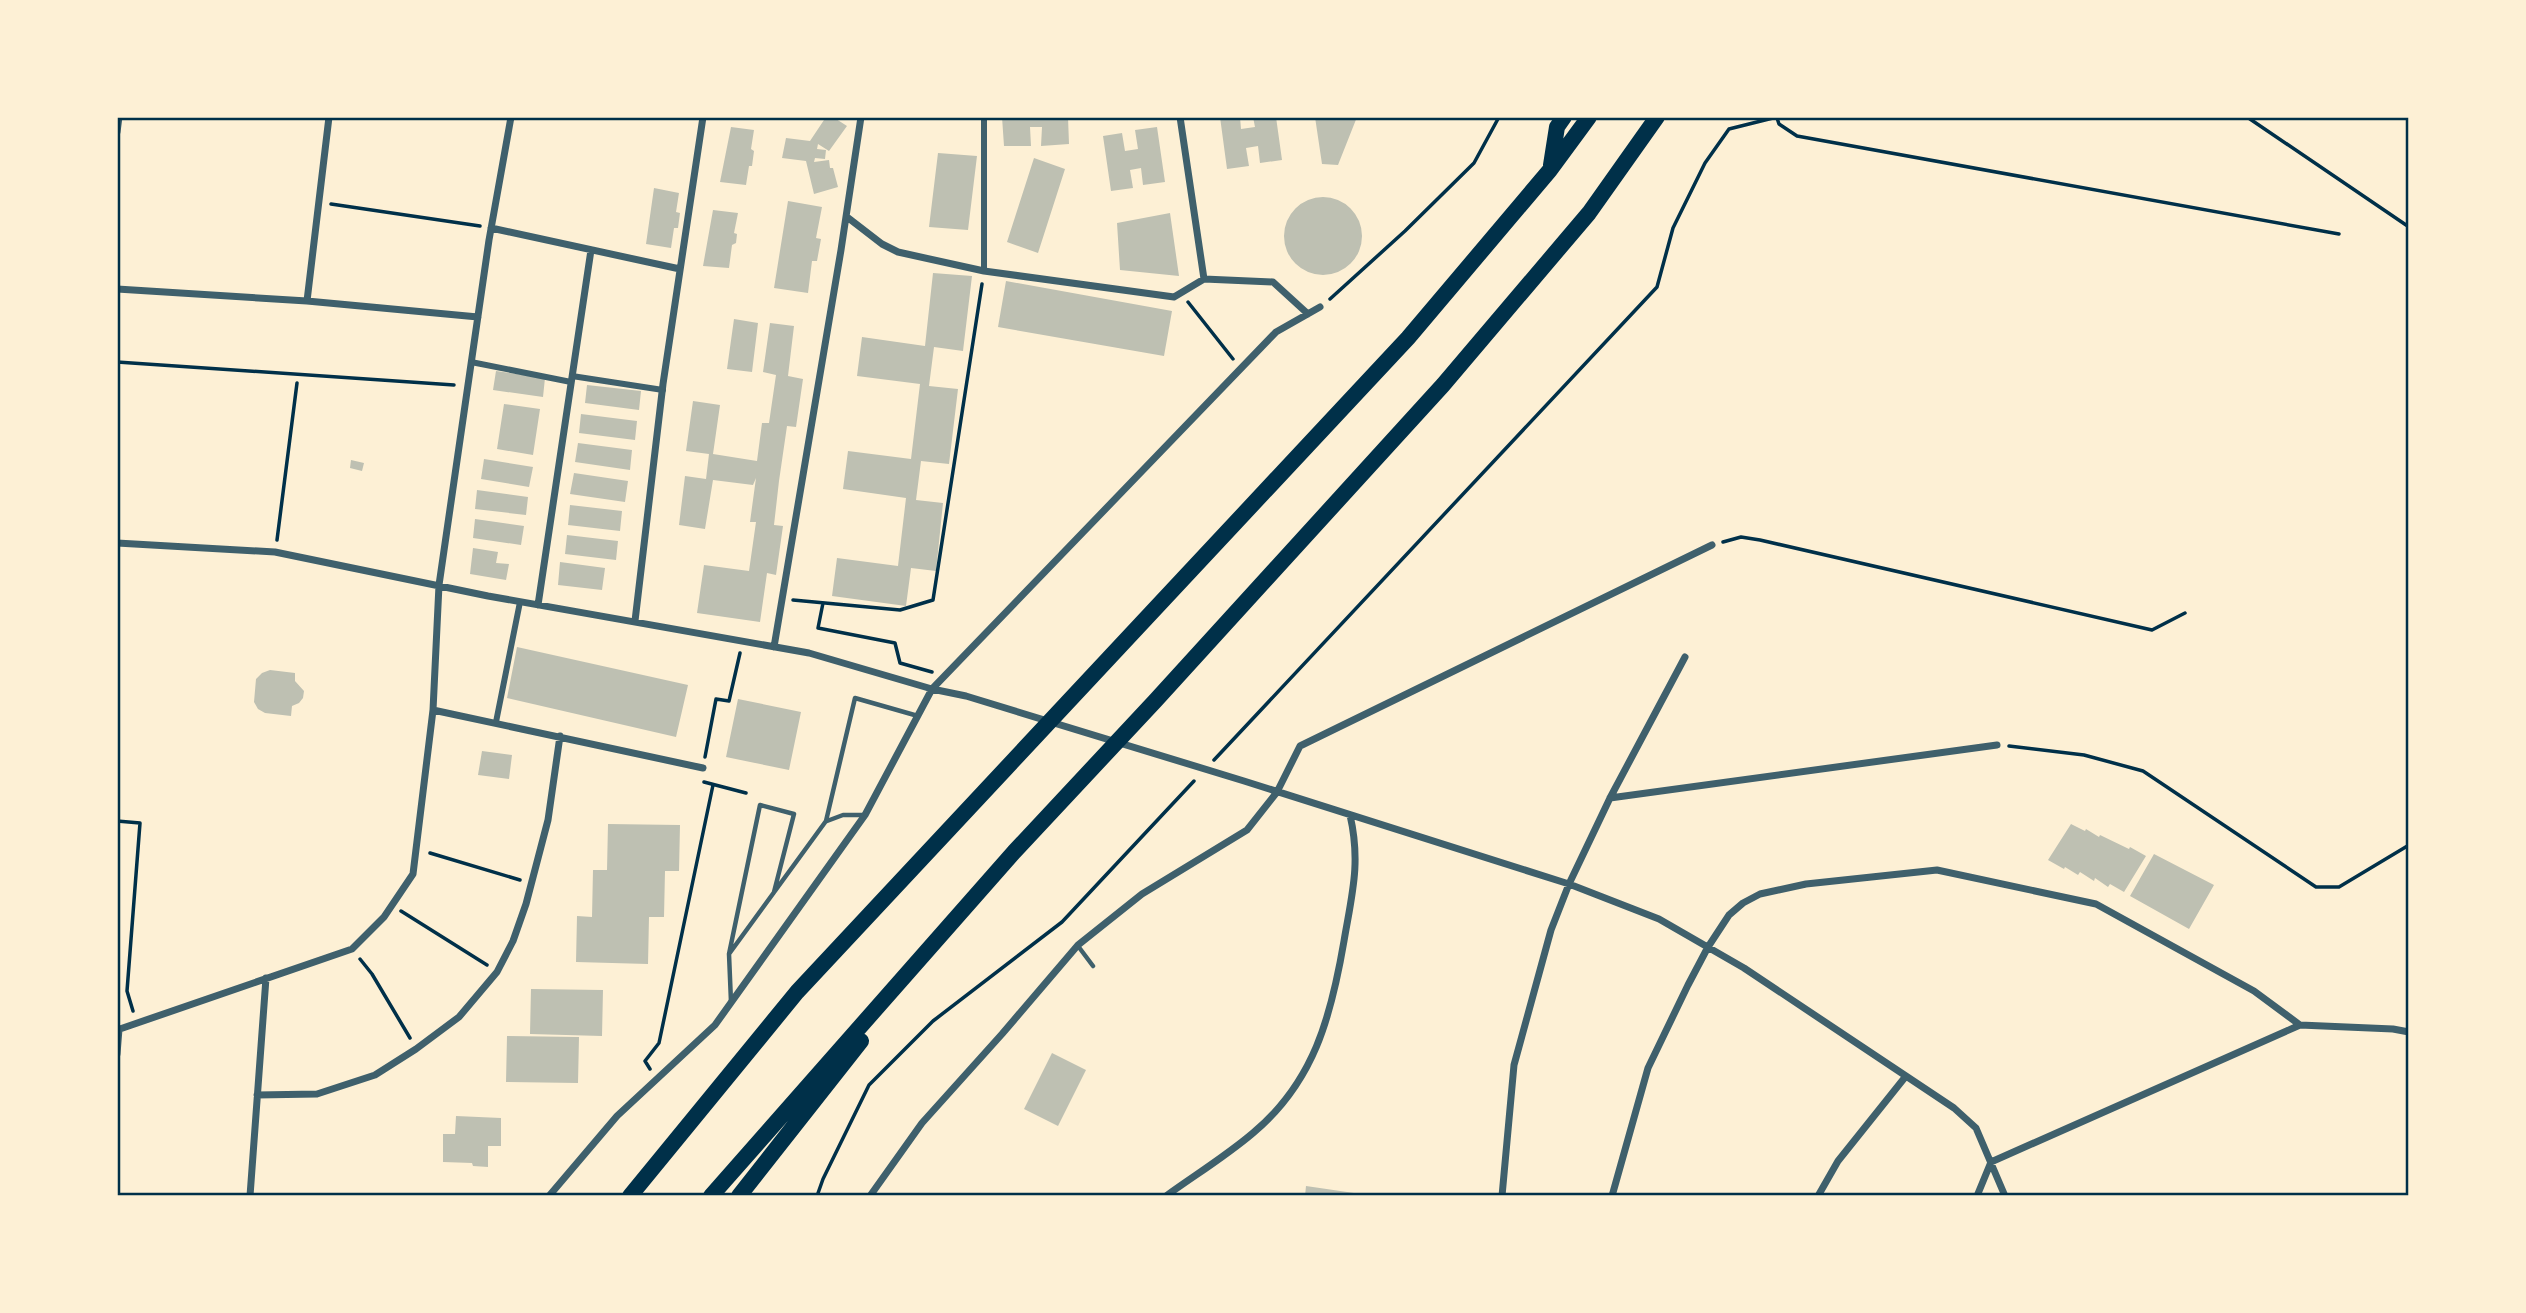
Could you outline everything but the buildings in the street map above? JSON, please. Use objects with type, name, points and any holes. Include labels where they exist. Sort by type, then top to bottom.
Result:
[{"type":"highway","points":[[1550,170],[1557,127],[1563,117]]},
{"type":"highway","points":[[630,1196],[797,992],[1408,338],[1550,170],[1588,117]]},
{"type":"highway","points":[[711,1196],[1013,852],[1156,700],[1443,385],[1589,213],[1657,117]]},
{"type":"highway","points":[[739,1196],[1013,852]]},
{"type":"street","points":[[117,132],[119,117]]},
{"type":"street","points":[[307,301],[329,117]]},
{"type":"street","points":[[117,1054],[118,1030],[352,949],[384,917],[412,874],[433,710],[439,585],[491,228],[511,117]]},
{"type":"street","points":[[635,621],[663,390],[703,117]]},
{"type":"street","points":[[774,647],[847,217],[861,117]]},
{"type":"street","points":[[984,271],[985,117]]},
{"type":"street","points":[[1180,117],[1204,279]]},
{"type":"street","points":[[847,217],[882,244],[898,252],[984,271],[1174,297],[1204,279],[1273,282],[1308,314]]},
{"type":"street","points":[[491,228],[680,268]]},
{"type":"street","points":[[538,605],[591,250]]},
{"type":"street","points":[[117,289],[307,301],[478,317]]},
{"type":"street","points":[[549,1196],[617,1116],[715,1025],[865,815],[932,689],[1276,332],[1320,307]]},
{"type":"street","points":[[471,362],[572,379],[663,390]]},
{"type":"street","points":[[117,543],[275,552],[520,602],[809,653],[932,689],[966,696],[1244,780],[1569,884],[1659,919],[1708,947],[1744,968],[1954,1108],[1976,1128],[2005,1196]]},
{"type":"street","points":[[870,1196],[922,1123],[1078,945],[1142,894],[1247,830],[1277,792],[1300,746],[1712,545]]},
{"type":"street","points":[[495,722],[520,602]]},
{"type":"street","points":[[1502,1196],[1514,1065],[1551,930],[1569,884],[1610,797],[1685,657]]},
{"type":"street","points":[[433,710],[703,768]]},
{"type":"street","points":[[257,1096],[317,1094],[375,1075],[459,1017],[497,972],[513,941],[532,884],[548,820],[560,736]]},
{"type":"street","points":[[1610,797],[1997,745]]},
{"type":"street","points":[[1166,1196],[1252,1134],[1280,1107],[1306,1072],[1324,1032],[1336,989],[1356,875],[1356,843],[1350,815]]},
{"type":"street","points":[[1612,1196],[1648,1068],[1708,947],[1729,915],[1760,894],[1807,884],[1937,870],[2095,904],[2254,991],[2300,1025]]},
{"type":"street","points":[[250,1196],[267,978]]},
{"type":"street","points":[[1977,1196],[1991,1161],[2300,1025],[2409,1032]]},
{"type":"street","points":[[1818,1196],[1838,1161],[1906,1076]]},
{"type":"lane","points":[[729,954],[826,821],[855,698],[918,716]]},
{"type":"lane","points":[[731,1003],[729,954],[760,805],[794,814],[774,892]]},
{"type":"lane","points":[[826,821],[843,815],[865,815]]},
{"type":"lane","points":[[1078,945],[1093,966]]},
{"type":"path","points":[[1320,307],[1405,231],[1474,163],[1499,117]]},
{"type":"path","points":[[1212,761],[1657,287],[1673,228],[1705,163],[1729,129],[1777,117],[1779,124],[1797,135],[2339,234]]},
{"type":"path","points":[[2247,117],[2409,226]]},
{"type":"path","points":[[319,202],[491,228]]},
{"type":"path","points":[[782,599],[900,610],[933,600],[984,271]]},
{"type":"path","points":[[1181,292],[1241,369]]},
{"type":"path","points":[[117,362],[468,386]]},
{"type":"path","points":[[275,552],[297,383]]},
{"type":"path","points":[[1712,545],[1741,537],[1760,540],[2152,630],[2185,613]]},
{"type":"path","points":[[823,603],[818,628],[895,643],[901,663],[944,676]]},
{"type":"path","points":[[742,641],[729,701],[716,699],[700,781],[746,793]]},
{"type":"path","points":[[1997,745],[2084,755],[2143,771],[2316,887],[2339,887],[2409,845]]},
{"type":"path","points":[[817,1196],[869,1085],[933,1021],[1062,922],[1194,781]]},
{"type":"path","points":[[657,1079],[645,1061],[659,1043],[713,785]]},
{"type":"path","points":[[117,821],[140,823],[127,991],[137,1023]]},
{"type":"path","points":[[416,849],[532,884]]},
{"type":"path","points":[[392,905],[497,972]]},
{"type":"path","points":[[352,949],[372,974],[416,1049]]}]
